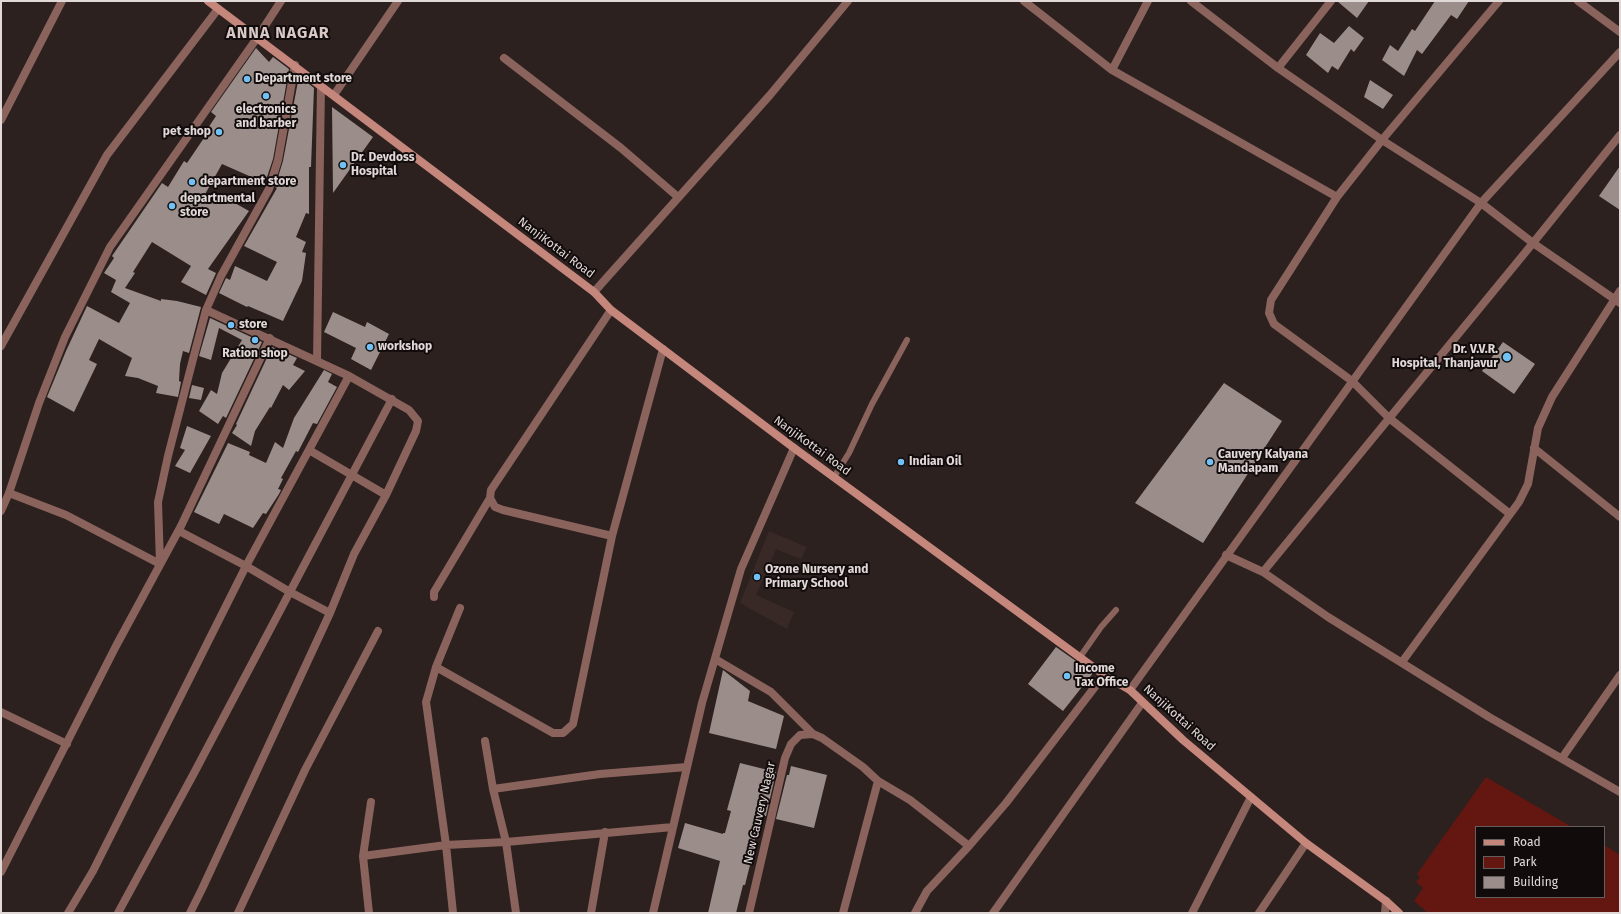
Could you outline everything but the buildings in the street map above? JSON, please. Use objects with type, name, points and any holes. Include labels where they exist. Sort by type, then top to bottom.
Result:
[{"type":"main road","name":"NanjiKottai Road","points":[[208,1],[295,65],[594,292],[611,310],[794,448],[1104,675],[1130,690],[1183,740],[1306,843],[1399,913]]},
{"type":"street","points":[[1,120],[62,1]]},
{"type":"street","points":[[1,511],[9,493],[39,403],[65,337],[110,247],[257,38],[281,1]]},
{"type":"street","points":[[334,95],[398,1]]},
{"type":"street","points":[[594,292],[770,95],[848,1]]},
{"type":"street","points":[[1024,1],[1112,70],[1337,197]]},
{"type":"street","points":[[1112,70],[1148,1]]},
{"type":"street","points":[[1191,1],[1278,68],[1382,140],[1481,203],[1534,243],[1617,301]]},
{"type":"street","points":[[1278,68],[1331,1]]},
{"type":"street","points":[[1499,1],[1382,140],[1337,197],[1271,300],[1268,313],[1274,324],[1352,381],[1389,418],[1510,514]]},
{"type":"street","points":[[1578,1],[1620,32]]},
{"type":"street","points":[[1,346],[107,155],[218,9]]},
{"type":"street","points":[[1130,690],[1481,203],[1620,52]]},
{"type":"street","points":[[504,58],[621,148],[678,197]]},
{"type":"street","points":[[160,564],[158,502],[168,456],[206,310],[221,276],[269,189],[278,160],[295,65]]},
{"type":"street","points":[[317,360],[321,85]]},
{"type":"street","points":[[1262,572],[1534,243],[1620,135]]},
{"type":"street","points":[[1402,662],[1519,502],[1528,484],[1538,428],[1552,398],[1617,301],[1620,292]]},
{"type":"street","points":[[190,913],[330,614],[354,554],[386,495],[416,431],[418,421],[409,410],[349,376],[270,338],[206,310]]},
{"type":"street","points":[[434,596],[434,592],[490,498],[491,490],[611,310]]},
{"type":"street","points":[[1,872],[160,564],[179,531],[270,338]]},
{"type":"street","points":[[436,667],[553,733],[563,733],[573,724],[612,536],[662,349]]},
{"type":"street","points":[[68,913],[93,871],[246,566],[349,376]]},
{"type":"street","points":[[118,913],[194,775],[392,399]]},
{"type":"street","points":[[653,913],[702,703],[742,569],[794,448]]},
{"type":"street","points":[[1534,448],[1620,517]]},
{"type":"street","points":[[309,450],[386,495]]},
{"type":"street","points":[[9,493],[66,515],[160,564]]},
{"type":"street","points":[[490,498],[495,507],[503,510],[612,536]]},
{"type":"street","points":[[179,531],[246,566],[330,614]]},
{"type":"street","points":[[1226,555],[1262,572],[1328,617],[1489,717],[1620,792]]},
{"type":"street","points":[[453,913],[446,845],[426,702],[436,667],[460,608]]},
{"type":"street","points":[[238,913],[305,770],[378,631]]},
{"type":"street","points":[[715,659],[771,692],[813,734],[822,738],[863,767],[878,781],[910,800],[969,846]]},
{"type":"street","points":[[915,913],[927,891],[1006,803],[1104,675]]},
{"type":"street","points":[[1562,758],[1620,675]]},
{"type":"street","points":[[993,913],[1142,702]]},
{"type":"street","points":[[1,712],[67,744]]},
{"type":"street","name":"New Cauvery Nagar","points":[[749,913],[785,758],[791,744],[800,735],[813,734]]},
{"type":"street","points":[[485,741],[493,789],[506,842],[516,913]]},
{"type":"street","points":[[493,789],[600,774],[687,767]]},
{"type":"street","points":[[843,913],[878,781]]},
{"type":"street","points":[[1192,913],[1251,797]]},
{"type":"street","points":[[369,913],[363,856],[371,802]]},
{"type":"street","points":[[363,856],[446,845],[506,842],[673,827]]},
{"type":"street","points":[[591,913],[605,832]]},
{"type":"street","points":[[1259,913],[1306,843]]},
{"type":"street","points":[[1384,913],[1386,902]]},
{"type":"lane","points":[[834,477],[849,453],[872,404],[907,340]]},
{"type":"lane","points":[[1080,656],[1101,627],[1116,610]]},
{"type":"shaded area","name":"Ozone Nursery and Primary School","points":[[769,531],[807,547],[801,559],[776,549],[756,595],[794,612],[787,629],[740,603]]},
{"type":"green space","points":[[1486,777],[1570,826],[1475,826],[1475,898],[1605,898],[1605,846],[1620,855],[1620,913],[1428,913],[1414,901],[1423,888],[1416,882],[1420,877],[1417,874]]},
{"type":"place","name":"Department store","points":[[247,79]]},
{"type":"place","name":"electronics and barber","points":[[266,96]]},
{"type":"place","name":"pet shop","points":[[219,132]]},
{"type":"place","name":"Dr. Devdoss Hospital","points":[[343,165]]},
{"type":"place","name":"department store","points":[[192,182]]},
{"type":"place","name":"departmental store","points":[[172,206]]},
{"type":"place","name":"store","points":[[231,325]]},
{"type":"place","name":"Ration shop","points":[[255,340]]},
{"type":"place","name":"workshop","points":[[370,347]]},
{"type":"place","name":"Dr. V.V.R. Hospital, Thanjavur","points":[[1507,357]]},
{"type":"place","name":"Indian Oil","points":[[901,462]]},
{"type":"place","name":"Cauvery Kalyana Mandapam","points":[[1210,462]]},
{"type":"place","name":"Ozone Nursery and Primary School","points":[[757,577]]},
{"type":"place","name":"Income Tax Office","points":[[1067,676]]},
{"type":"district","name":"ANNA NAGAR","points":[[278,34]]}]
